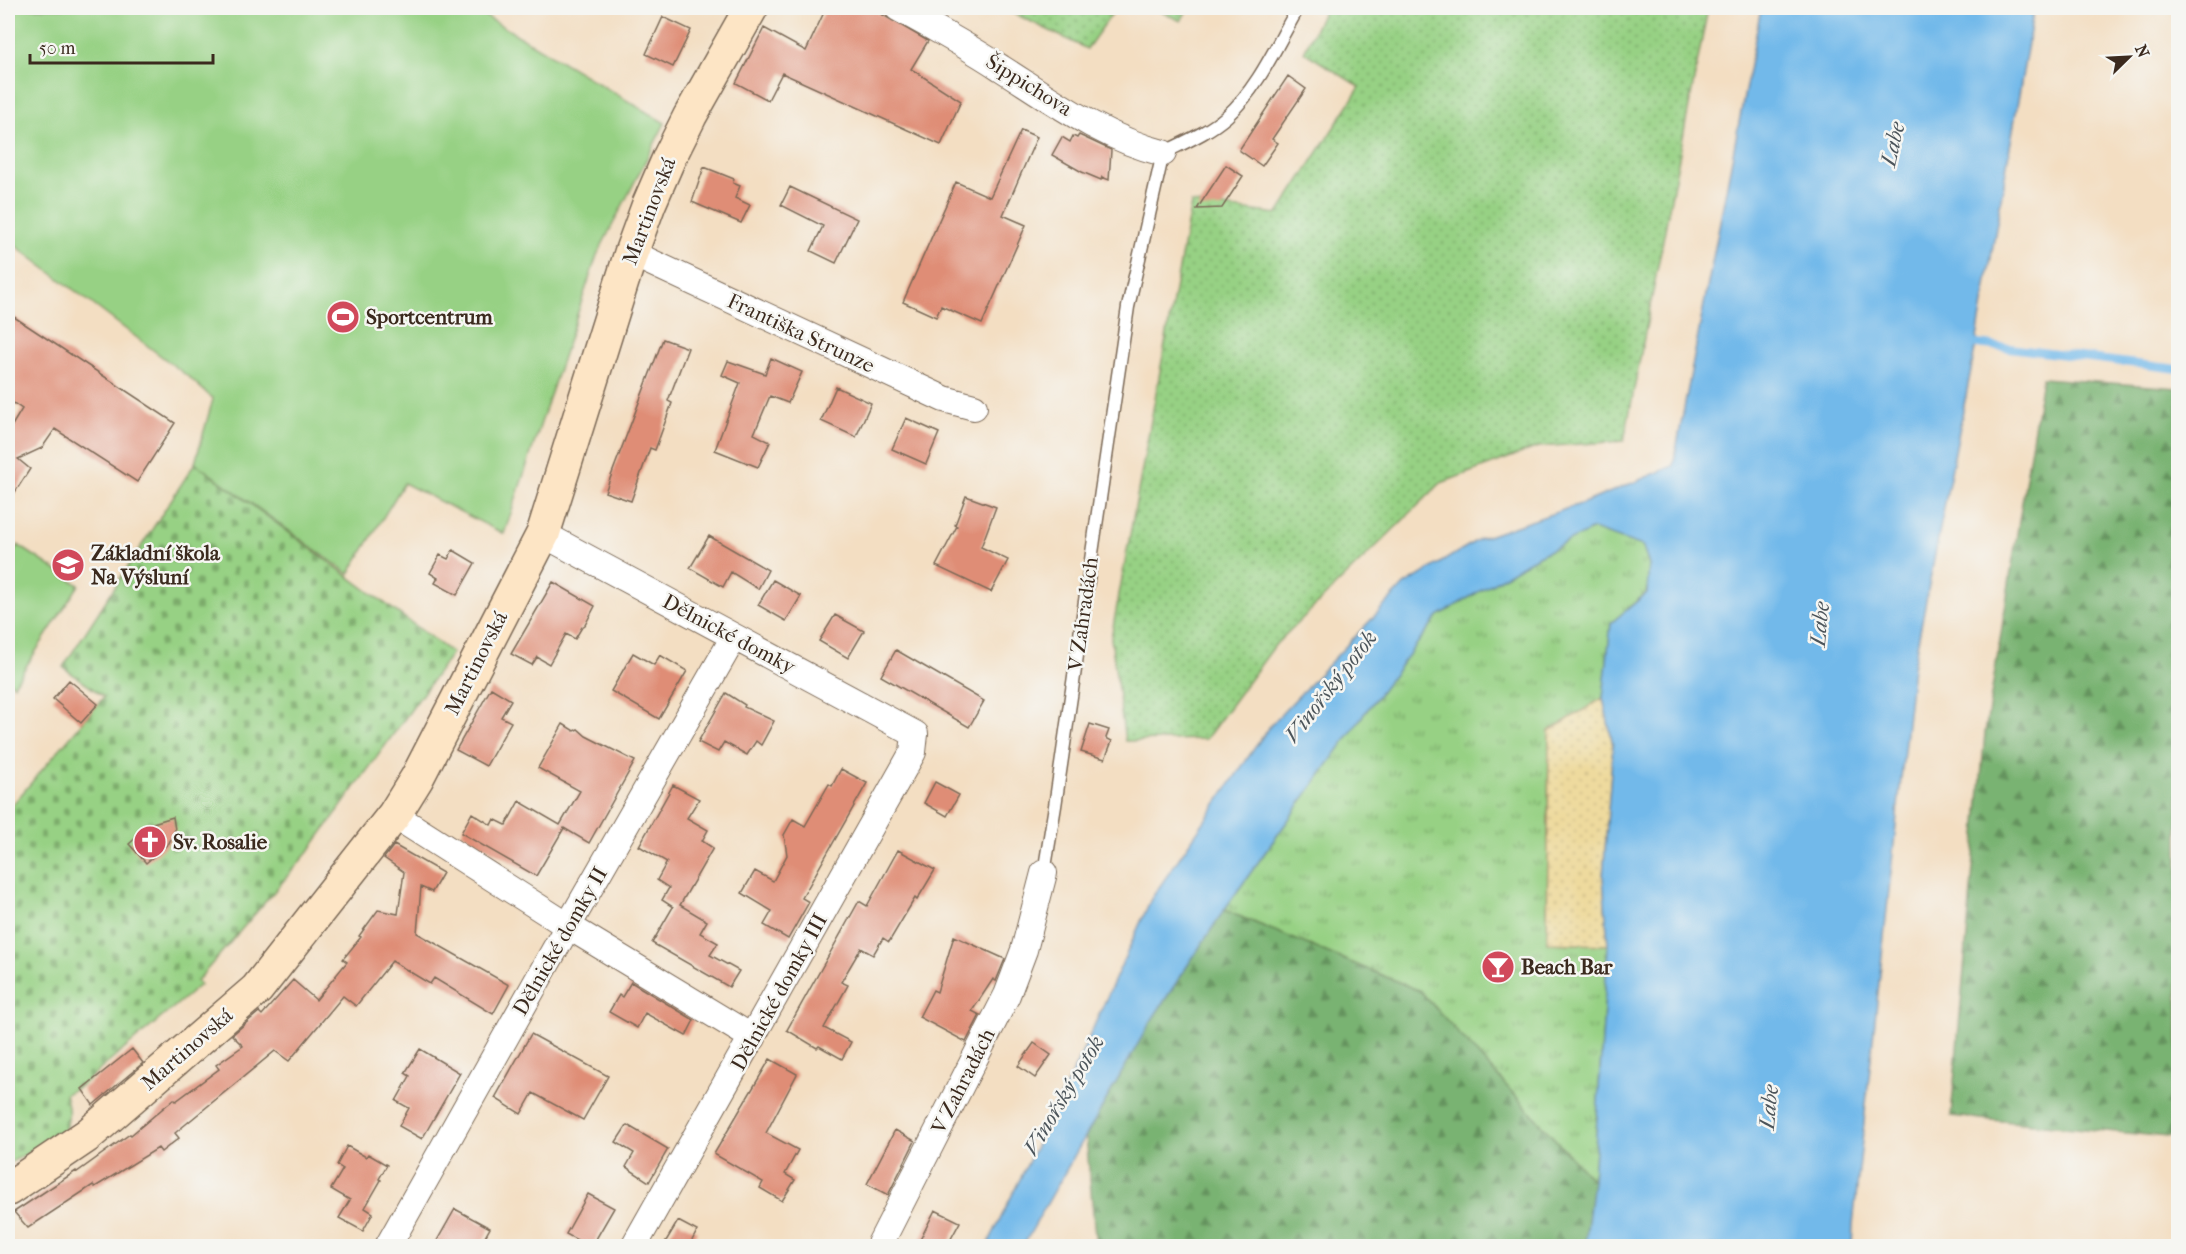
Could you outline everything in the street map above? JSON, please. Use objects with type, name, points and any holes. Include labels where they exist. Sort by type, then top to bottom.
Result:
[{"type":"street","name":"Martinovská","points":[[8,1189],[88,1135],[257,989],[394,815],[417,778],[543,534],[631,253],[669,158],[694,107],[751,8]]},
{"type":"street","name":"Šippichova","points":[[898,8],[955,39],[1098,128],[1136,146],[1163,153]]},
{"type":"street","name":"Františka Strunze","points":[[631,253],[944,399],[974,407]]},
{"type":"street","name":"Dělnické domky","points":[[543,534],[915,734]]},
{"type":"street","name":"Dělnické domky II","points":[[388,1246],[734,637]]},
{"type":"street","name":"Dělnické domky III","points":[[634,1246],[913,752],[915,734]]},
{"type":"street","points":[[394,815],[568,926],[753,1038]]},
{"type":"street","name":"V Zahradách","points":[[879,1246],[1007,995],[1024,950],[1044,873]]},
{"type":"lane","points":[[1163,153],[1207,131],[1228,115],[1252,88],[1298,8]]},
{"type":"lane","name":"V Zahradách","points":[[1044,873],[1128,307],[1163,153]]},
{"type":"green space","name":"Sportcentrum","points":[[8,8],[472,8],[665,123],[597,255],[504,534],[404,483],[349,574],[195,463],[213,399],[190,378],[8,240]]},
{"type":"green space","points":[[1003,8],[1116,8],[1087,49]]},
{"type":"green space","points":[[1153,8],[1188,8],[1181,21]]},
{"type":"green space","points":[[1325,8],[1708,8],[1624,441],[1538,447],[1441,483],[1276,644],[1206,739],[1125,741],[1111,638],[1191,203],[1278,214],[1360,87],[1304,52]]},
{"type":"green space","points":[[2042,378],[2178,388],[2178,1138],[1951,1116],[1985,733]]},
{"type":"green space","points":[[195,463],[452,653],[309,851],[197,981],[200,985],[82,1085],[65,1094],[68,1120],[61,1134],[8,1164],[8,810],[104,697],[63,667]]},
{"type":"green space","points":[[1593,529],[1643,546],[1649,565],[1647,592],[1611,623],[1603,698],[1549,732],[1547,943],[1608,945],[1593,1181],[1420,991],[1224,910],[1361,718],[1438,616],[1538,556]]},
{"type":"green space","points":[[18,545],[79,585],[14,685],[8,681],[8,561]]},
{"type":"green space","points":[[1224,910],[1420,991],[1593,1181],[1585,1246],[1096,1246],[1086,1136],[1151,1021]]},
{"type":"sand","points":[[1603,698],[1613,745],[1603,877],[1608,945],[1547,943],[1549,731]]},
{"type":"water","points":[[1761,8],[2034,8],[1976,344],[1913,667],[1852,1246],[1585,1246],[1593,1181],[1608,945],[1603,877],[1613,745],[1603,698],[1611,623],[1647,593],[1649,565],[1643,546],[1593,529],[1538,556],[1438,616],[1361,718],[1224,910],[1151,1021],[1023,1246],[987,1246],[1081,1055],[1151,899],[1269,727],[1404,585],[1479,539],[1589,501],[1673,466]]},
{"type":"building","points":[[826,8],[871,8],[928,41],[911,69],[961,101],[941,145],[782,73],[768,100],[736,83],[764,28],[806,51]]},
{"type":"building","points":[[663,17],[691,30],[673,67],[646,54]]},
{"type":"building","points":[[1288,76],[1306,89],[1272,139],[1278,143],[1262,166],[1239,150]]},
{"type":"building","points":[[1021,130],[1037,137],[1003,215],[1026,225],[982,324],[941,306],[936,317],[903,302],[956,182],[990,197]]},
{"type":"building","points":[[1079,135],[1111,150],[1109,180],[1102,177],[1101,180],[1082,172],[1052,155],[1062,137],[1070,142],[1073,136],[1077,138]]},
{"type":"building","points":[[1226,165],[1243,176],[1222,208],[1197,209]]},
{"type":"building","points":[[704,167],[734,179],[733,183],[740,186],[735,198],[750,205],[741,223],[692,202]]},
{"type":"building","points":[[790,187],[857,219],[836,263],[811,251],[823,226],[781,205]]},
{"type":"building","points":[[8,313],[175,423],[137,482],[55,429],[42,448],[18,459],[30,469],[8,503],[8,432],[22,409],[8,399]]},
{"type":"building","points":[[663,339],[688,348],[668,401],[672,403],[655,450],[650,448],[631,501],[605,492]]},
{"type":"building","points":[[771,358],[802,372],[788,403],[770,396],[754,434],[770,442],[758,467],[715,450],[740,383],[722,375],[728,361],[765,374]]},
{"type":"building","points":[[836,387],[871,403],[856,437],[821,421]]},
{"type":"building","points":[[906,418],[939,433],[926,464],[892,449]]},
{"type":"building","points":[[966,496],[996,507],[981,547],[1008,560],[991,592],[936,566],[957,526],[955,525]]},
{"type":"building","points":[[709,536],[768,570],[758,589],[731,572],[723,587],[690,568]]},
{"type":"building","points":[[453,550],[475,563],[457,595],[435,583],[438,578],[430,573],[440,555],[448,559]]},
{"type":"building","points":[[773,580],[801,596],[786,621],[758,605]]},
{"type":"building","points":[[553,582],[595,606],[575,639],[566,634],[549,664],[537,657],[532,665],[511,654]]},
{"type":"building","points":[[835,615],[864,631],[848,658],[819,641]]},
{"type":"building","points":[[896,650],[984,701],[969,727],[881,676]]},
{"type":"building","points":[[633,653],[654,665],[660,655],[687,671],[659,719],[611,691]]},
{"type":"building","points":[[69,680],[98,704],[81,723],[53,699]]},
{"type":"building","points":[[491,688],[511,700],[501,717],[511,722],[486,766],[456,750]]},
{"type":"building","points":[[726,693],[745,705],[744,707],[774,721],[761,745],[756,741],[747,755],[724,742],[718,752],[698,742]]},
{"type":"building","points":[[563,724],[574,731],[578,729],[586,736],[635,761],[589,843],[564,828],[536,876],[461,833],[472,813],[491,825],[494,819],[506,825],[519,801],[560,825],[580,791],[538,768]]},
{"type":"building","points":[[1090,724],[1109,730],[1106,738],[1112,741],[1105,759],[1081,752]]},
{"type":"building","points":[[841,769],[867,783],[802,898],[809,902],[788,939],[764,925],[772,911],[742,893],[755,871],[773,881],[787,855],[784,835],[793,819],[805,826],[829,784],[832,786]]},
{"type":"building","points":[[935,782],[959,795],[947,816],[924,803]]},
{"type":"building","points":[[673,785],[699,799],[687,818],[708,830],[702,841],[713,848],[680,905],[707,921],[700,933],[718,943],[710,955],[739,971],[729,987],[652,943],[673,907],[662,900],[669,888],[657,880],[667,862],[639,846]]},
{"type":"building","name":"Sv. Rosalie","points":[[173,817],[175,830],[169,843],[146,863],[129,844],[153,823]]},
{"type":"building","points":[[394,845],[443,873],[432,892],[421,887],[417,933],[509,985],[493,1014],[434,978],[430,984],[392,961],[356,1006],[343,996],[289,1061],[275,1051],[175,1133],[179,1138],[161,1152],[158,1148],[95,1187],[93,1185],[28,1228],[14,1212],[131,1135],[174,1099],[176,1101],[219,1069],[216,1065],[243,1046],[232,1035],[259,1012],[262,1015],[293,980],[316,1000],[347,962],[343,959],[361,937],[359,936],[378,910],[398,914],[404,872],[384,858]]},
{"type":"building","points":[[898,850],[935,870],[889,942],[883,938],[873,955],[861,948],[841,982],[848,985],[824,1028],[851,1042],[842,1059],[819,1046],[817,1048],[787,1030],[859,901],[867,906]]},
{"type":"building","points":[[954,936],[1005,959],[996,981],[993,979],[972,1011],[980,1015],[966,1042],[919,1017],[933,990],[937,992]]},
{"type":"building","points":[[631,982],[694,1020],[686,1036],[645,1013],[637,1028],[609,1012],[619,995],[622,997]]},
{"type":"building","points":[[531,1034],[608,1076],[583,1120],[533,1093],[521,1114],[495,1098]]},
{"type":"building","points":[[1034,1043],[1051,1055],[1035,1078],[1018,1066]]},
{"type":"building","points":[[132,1049],[143,1063],[93,1105],[82,1089]]},
{"type":"building","points":[[420,1049],[460,1073],[422,1139],[399,1126],[409,1108],[396,1101],[410,1076],[405,1073]]},
{"type":"building","points":[[770,1059],[797,1074],[766,1133],[798,1150],[785,1174],[795,1180],[782,1201],[760,1188],[763,1182],[714,1154]]},
{"type":"building","points":[[627,1125],[668,1149],[649,1182],[626,1167],[634,1153],[616,1142]]},
{"type":"building","points":[[895,1130],[915,1141],[888,1195],[867,1184]]},
{"type":"building","points":[[347,1146],[387,1165],[365,1208],[373,1213],[363,1231],[339,1218],[350,1200],[331,1189],[343,1169],[337,1165]]},
{"type":"building","points":[[588,1194],[614,1208],[592,1246],[566,1234]]},
{"type":"building","points":[[455,1209],[490,1228],[480,1246],[434,1246]]},
{"type":"building","points":[[935,1210],[960,1222],[947,1246],[917,1246]]},
{"type":"building","points":[[678,1221],[697,1231],[689,1246],[663,1246]]},
{"type":"waterway","points":[[1969,343],[2178,369]]},
{"type":"place","name":"Sportcentrum","points":[[343,317]]},
{"type":"place","name":"Základní škola Na Výsluní","points":[[68,565]]},
{"type":"place","name":"Sv. Rosalie","points":[[150,842]]},
{"type":"place","name":"Beach Bar","points":[[1498,967]]},
{"type":"water label","name":"Labe","points":[[1892,144]]},
{"type":"water label","name":"Labe","points":[[1819,624]]},
{"type":"water label","name":"Vinořský potok","points":[[1330,686]]},
{"type":"water label","name":"Vinořský potok","points":[[1063,1095]]},
{"type":"water label","name":"Labe","points":[[1768,1107]]}]
